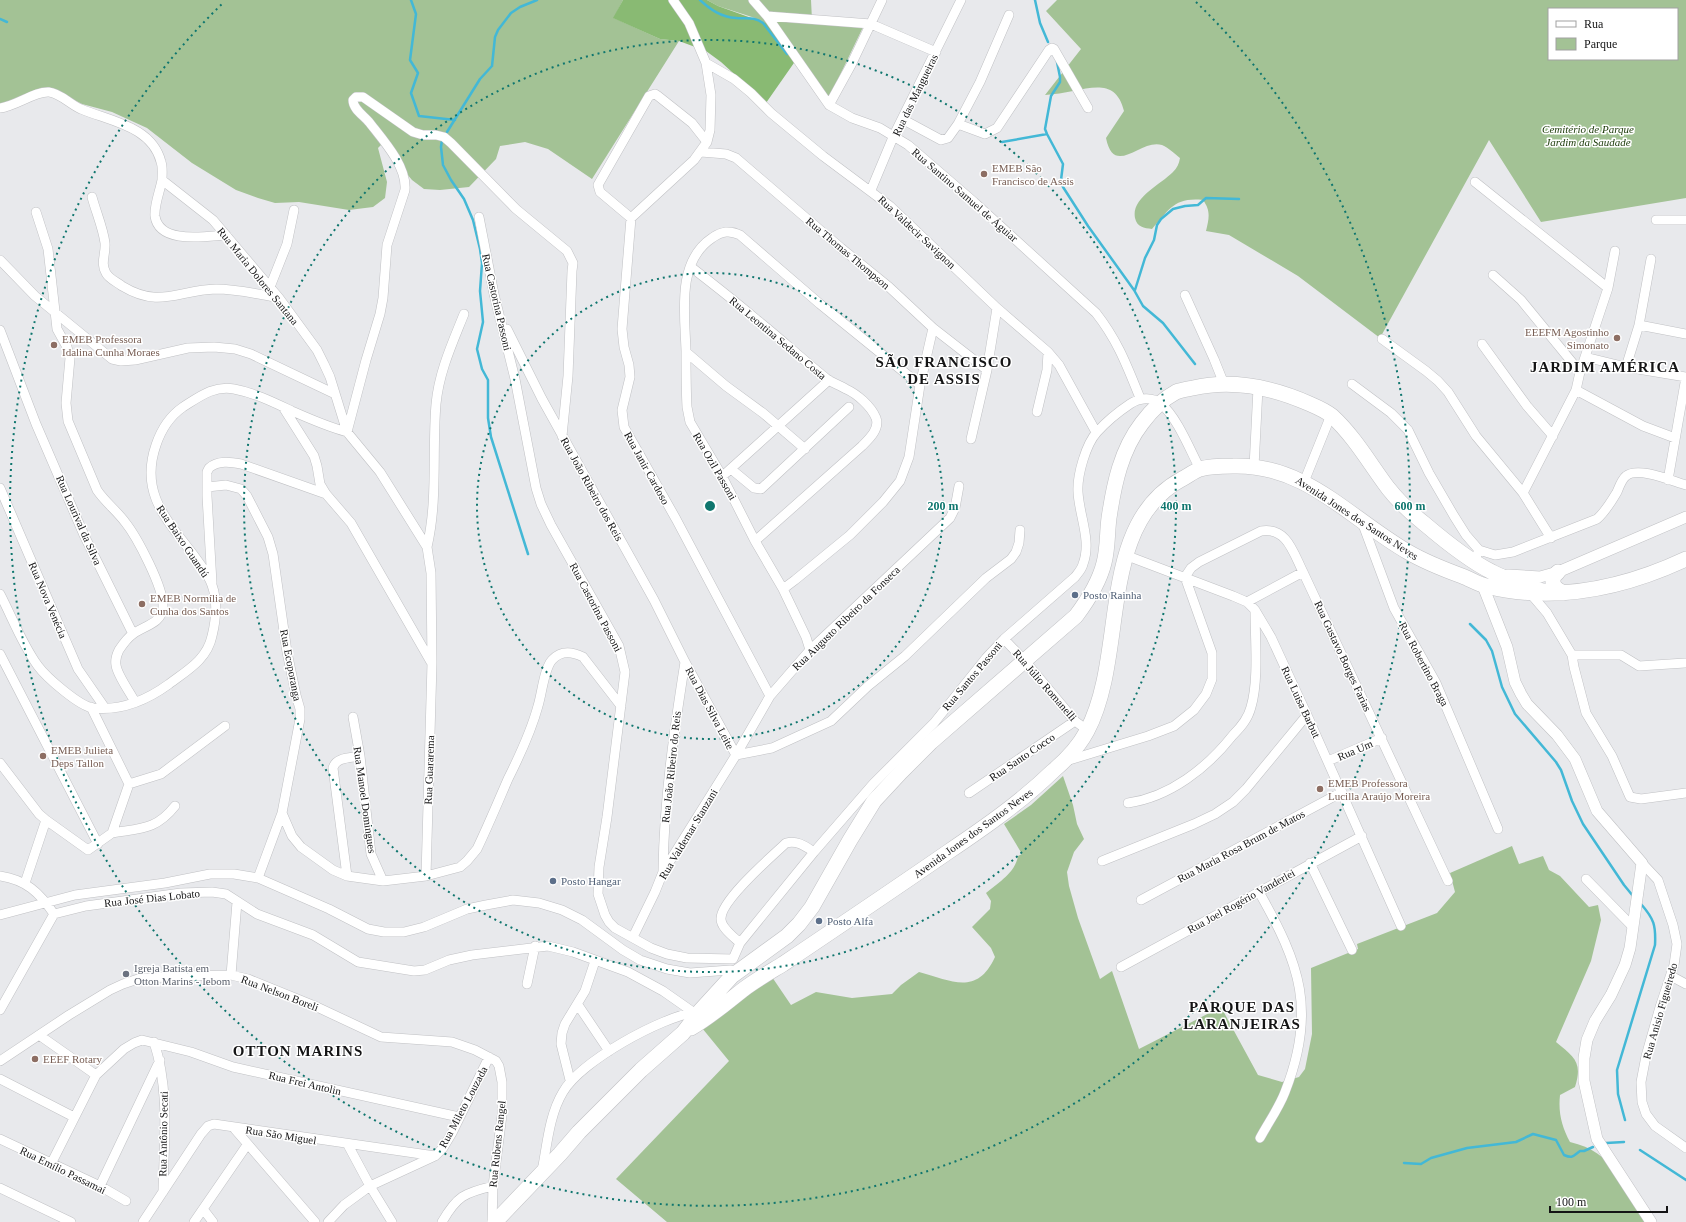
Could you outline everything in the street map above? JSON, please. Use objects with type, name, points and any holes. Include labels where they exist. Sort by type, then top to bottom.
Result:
[{"type":"highway","points":[[493,1222],[542,1173],[578,1132],[635,1076],[683,1033],[696,1012],[722,986],[738,966],[787,936],[799,924],[815,902],[874,801],[901,772],[953,723],[1076,616],[1090,597],[1104,565],[1109,519],[1122,460],[1127,445],[1142,423],[1160,403],[1177,392],[1209,384],[1224,384],[1258,388],[1281,392],[1331,415],[1405,507],[1427,526],[1476,556],[1493,573],[1525,588]]},
{"type":"highway","name":"Avenida Jones dos Santos Neves","points":[[683,1033],[711,1016],[746,988],[981,830],[1034,789],[1062,763],[1088,730],[1101,696],[1111,646],[1125,555],[1137,525],[1145,511],[1159,495],[1174,483],[1200,469],[1216,466],[1254,467],[1283,473],[1304,482],[1407,552],[1433,566],[1464,577],[1483,586],[1525,588]]},
{"type":"highway","points":[[1464,577],[1548,593],[1564,593],[1587,591],[1644,577],[1686,559]]},
{"type":"highway","points":[[1558,572],[1553,580],[1553,585],[1564,593]]},
{"type":"highway","points":[[722,986],[724,998],[730,1001]]},
{"type":"street","points":[[673,0],[689,22],[706,63],[712,108],[710,130],[707,142],[701,152],[668,185],[631,218],[600,192],[598,185],[599,181],[649,96],[654,94],[658,96],[692,123],[707,142]]},
{"type":"street","name":"Rua Santino Samuel de Águiar","points":[[753,0],[767,16],[829,105],[852,118],[880,128],[894,135],[942,174],[1096,313],[1110,331],[1123,355],[1140,398]]},
{"type":"street","points":[[829,105],[851,65],[882,0]]},
{"type":"street","name":"Rua das Mangueiras","points":[[871,190],[894,135],[961,0]]},
{"type":"street","points":[[902,119],[941,140],[948,138],[958,124],[980,82],[1009,15]]},
{"type":"street","points":[[767,16],[871,24],[936,52]]},
{"type":"street","points":[[958,124],[984,134],[997,128],[1051,48],[1054,49],[1088,108]]},
{"type":"street","name":"Rua Valdecir Savignon","points":[[706,63],[734,79],[771,113],[823,156],[871,190],[906,220],[997,308],[1048,352],[1059,366],[1096,432]]},
{"type":"street","points":[[0,108],[14,105],[39,94],[50,92],[80,108],[122,123],[147,140],[158,152],[162,163],[162,180],[155,215],[159,226],[170,235],[226,235]]},
{"type":"street","points":[[347,432],[380,314],[383,298],[387,245],[405,190],[404,175],[396,158],[369,122],[354,106],[353,100],[364,97],[414,132],[444,137],[516,208],[560,244],[571,256],[573,263],[568,376],[562,436]]},
{"type":"street","name":"Rua Thomas Thompson","points":[[701,152],[726,154],[736,158],[889,287],[933,328],[987,370]]},
{"type":"street","name":"Rua Maria Dolores Santana","points":[[162,180],[213,220],[279,298],[317,350],[330,377],[347,432],[380,472],[427,547],[431,573],[432,663]]},
{"type":"street","points":[[1475,182],[1608,288]]},
{"type":"street","points":[[92,197],[104,239],[105,249],[103,263],[105,272],[108,277],[132,292],[146,297],[162,298],[214,289],[227,289],[279,298]]},
{"type":"street","points":[[270,287],[287,244],[294,210]]},
{"type":"street","points":[[36,212],[48,249],[57,329],[67,347],[70,358],[66,403],[68,421],[97,490],[126,522],[147,560],[163,598],[163,609],[161,616],[155,622],[133,634],[123,643],[117,654],[116,664],[136,702]]},
{"type":"street","name":"Rua Castorina Passoni","points":[[478,217],[494,294],[515,379],[536,488],[541,504],[551,525],[619,646],[625,672],[608,817],[599,868],[598,894],[605,915],[615,928],[651,948],[667,954],[738,966]]},
{"type":"street","name":"Rua Janir Cardoso","points":[[631,218],[622,329],[630,377],[622,410],[624,427],[770,696]]},
{"type":"street","points":[[1656,220],[1686,220]]},
{"type":"street","name":"Rua Ozil Passoni","points":[[810,650],[806,637],[783,589],[755,541],[722,476],[690,422],[687,407],[684,300],[686,281],[698,250],[705,242],[717,234],[732,232],[740,235],[820,304],[920,385]]},
{"type":"street","points":[[1523,494],[1576,390],[1580,372],[1608,288],[1615,251]]},
{"type":"street","points":[[1626,367],[1639,325],[1651,259]]},
{"type":"street","points":[[0,260],[35,296],[112,359],[121,361],[135,360],[188,348],[214,347],[235,349],[251,354],[335,394]]},
{"type":"street","name":"Rua Leontina Sedano Costa","points":[[691,267],[756,318],[829,380],[848,390],[867,405],[875,416],[876,427],[873,434],[862,446],[755,541]]},
{"type":"street","points":[[1493,275],[1520,300],[1580,372]]},
{"type":"street","points":[[1185,296],[1224,384]]},
{"type":"street","points":[[971,439],[987,370],[997,308]]},
{"type":"street","points":[[427,547],[432,525],[437,397],[446,360],[464,314]]},
{"type":"street","name":"Rua João Ribeiro dos Reis","points":[[500,317],[562,436],[654,600],[685,662]]},
{"type":"street","points":[[1639,325],[1686,334]]},
{"type":"street","points":[[783,589],[850,534],[883,502],[900,481],[909,457],[920,385],[933,328]]},
{"type":"street","name":"Rua Lourival da Silva","points":[[0,330],[36,424],[84,535],[133,634]]},
{"type":"street","points":[[1382,339],[1438,381],[1448,392],[1476,436],[1523,494],[1551,538]]},
{"type":"street","points":[[1482,344],[1527,406],[1553,436]]},
{"type":"street","points":[[686,352],[805,449]]},
{"type":"street","points":[[1037,412],[1047,370],[1048,352]]},
{"type":"street","points":[[1585,357],[1626,367],[1686,377],[1668,480]]},
{"type":"street","points":[[722,476],[829,380]]},
{"type":"street","points":[[1352,384],[1391,413],[1408,430],[1429,473],[1466,535],[1476,556],[1513,552],[1597,520],[1606,512],[1624,477],[1630,473],[1636,472],[1686,485]]},
{"type":"street","points":[[1254,467],[1258,388]]},
{"type":"street","name":"Rua Baixo Guandú","points":[[91,708],[123,706],[136,702],[161,690],[202,657],[212,638],[216,612],[212,585],[200,564],[169,523],[152,491],[150,475],[151,460],[157,440],[166,424],[178,411],[200,396],[215,390],[233,389],[262,397],[283,407],[347,432]]},
{"type":"street","points":[[1576,390],[1643,426],[1675,438]]},
{"type":"street","points":[[1140,398],[1149,399],[1160,403],[1175,422],[1200,469]]},
{"type":"street","name":"Rua Santos Passoni","points":[[738,966],[740,943],[814,852],[873,784],[934,723],[986,658],[1004,639],[1075,577],[1083,565],[1086,543],[1078,493],[1078,480],[1089,446],[1096,432],[1116,413],[1140,398]]},
{"type":"street","points":[[283,407],[314,456],[318,466],[319,482],[326,494],[351,523],[432,663]]},
{"type":"street","points":[[730,469],[754,488],[761,489],[849,407]]},
{"type":"street","points":[[1304,482],[1331,415]]},
{"type":"street","points":[[212,585],[207,487],[207,472],[209,468],[220,463],[231,462],[242,464],[326,494]]},
{"type":"street","name":"Rua Ecoporanga","points":[[207,487],[226,485],[241,489],[247,496],[261,521],[273,554],[287,652],[301,713],[282,813],[258,878]]},
{"type":"street","name":"Rua Augusto Ribeiro da Fonseca","points":[[736,755],[770,696],[810,650],[950,518],[955,508],[959,486]]},
{"type":"street","name":"Rua Nova Venécia","points":[[0,488],[78,669],[105,708]]},
{"type":"street","points":[[1493,573],[1540,577],[1558,572],[1686,517]]},
{"type":"street","name":"Rua Robertino Braga","points":[[1362,520],[1394,608],[1436,683],[1498,829]]},
{"type":"street","points":[[736,755],[772,748],[831,721],[868,686],[905,656],[986,578],[1011,559],[1016,552],[1019,543],[1020,530]]},
{"type":"street","name":"Rua Gustavo Borges Farias","points":[[1185,578],[1191,568],[1199,562],[1261,531],[1276,531],[1285,537],[1304,572],[1448,881]]},
{"type":"street","name":"Rua Luisa Barbut","points":[[1125,555],[1247,602],[1254,610],[1271,637],[1308,715],[1401,926]]},
{"type":"street","points":[[1247,602],[1304,572]]},
{"type":"street","points":[[1540,577],[1525,588],[1546,613],[1572,655],[1586,713],[1612,756],[1630,797],[1641,799],[1686,793]]},
{"type":"street","points":[[1062,763],[1148,736],[1174,726],[1194,710],[1206,694],[1212,679],[1212,653],[1185,578]]},
{"type":"street","points":[[1483,586],[1507,647],[1515,682],[1521,694],[1527,704],[1557,735],[1575,760],[1597,811],[1642,864],[1633,927],[1625,965],[1611,994],[1595,1021],[1587,1040],[1584,1058],[1584,1081],[1597,1139],[1651,1222]]},
{"type":"street","points":[[0,594],[29,653],[38,666],[57,686],[91,708],[129,784],[112,833]]},
{"type":"street","points":[[1128,803],[1153,798],[1200,769],[1220,752],[1247,718],[1254,694],[1254,610]]},
{"type":"street","name":"Rua Júlio Romanelli","points":[[1004,639],[1025,661],[1075,721],[1088,730]]},
{"type":"street","points":[[282,813],[292,836],[301,847],[333,870],[347,876],[383,881],[426,876],[460,867],[467,861],[476,848],[523,750],[534,720],[546,671],[552,660],[558,655],[568,652],[575,653],[583,657],[594,668],[621,706]]},
{"type":"street","points":[[0,654],[98,844]]},
{"type":"street","points":[[1572,655],[1621,655],[1639,666],[1685,663]]},
{"type":"street","name":"Rua Dias Silva Leite","points":[[685,662],[736,755]]},
{"type":"street","name":"Rua João Ribeiro do Reis","points":[[663,872],[665,815],[674,733],[685,662]]},
{"type":"street","name":"Rua Guararema","points":[[426,876],[432,663]]},
{"type":"street","points":[[1102,860],[1194,824],[1215,814],[1234,802],[1308,715]]},
{"type":"street","name":"Rua Manoel Domingues","points":[[353,717],[360,756],[371,854],[383,881]]},
{"type":"street","name":"Rua Santo Cocco","points":[[969,793],[1075,721]]},
{"type":"street","points":[[129,784],[160,774],[225,726]]},
{"type":"street","name":"Rua Um","points":[[1328,761],[1382,738]]},
{"type":"street","name":"Rua Valdemar Stanzani","points":[[633,937],[663,872],[736,755]]},
{"type":"street","points":[[347,876],[333,768],[336,762],[340,760],[360,756]]},
{"type":"street","points":[[0,763],[34,808],[46,820],[88,850],[112,833],[145,828],[157,823],[166,817],[175,806]]},
{"type":"street","name":"Rua Maria Rosa Brum de Matos","points":[[1141,900],[1342,792]]},
{"type":"street","points":[[23,882],[46,820]]},
{"type":"street","name":"Rua Joel Rogério Vanderlei","points":[[1121,967],[1362,836]]},
{"type":"street","points":[[740,943],[724,926],[721,920],[721,915],[731,896],[786,843],[793,841],[814,852]]},
{"type":"street","points":[[1310,863],[1352,950]]},
{"type":"street","name":"Rua Anisio Figueiredo","points":[[1642,864],[1658,880],[1673,925],[1677,944],[1676,956],[1671,976],[1660,1007],[1646,1056],[1641,1082],[1642,1102],[1646,1114],[1655,1126],[1686,1148]]},
{"type":"street","points":[[0,915],[75,895],[165,883],[210,874],[234,874],[258,878],[329,909],[368,929],[384,932],[404,932],[467,909],[513,900],[539,903],[562,910],[582,920],[623,950],[640,960],[667,969],[690,973],[730,970],[738,966]]},
{"type":"street","points":[[0,876],[23,882],[46,902],[54,914],[0,1010]]},
{"type":"street","points":[[1586,879],[1633,927]]},
{"type":"street","points":[[0,883],[23,882]]},
{"type":"street","name":"Rua José Dias Lobato","points":[[54,914],[86,906],[181,893],[212,892],[226,894],[262,916],[313,935],[358,962],[414,971],[425,970],[449,960],[472,955],[535,946],[548,946],[573,952],[628,972],[649,982],[696,1012]]},
{"type":"street","points":[[1259,892],[1275,921],[1295,967],[1301,996],[1302,1024],[1293,1069],[1285,1093],[1260,1138]]},
{"type":"street","points":[[231,975],[237,902]]},
{"type":"street","points":[[527,984],[535,946]]},
{"type":"street","points":[[570,1080],[561,1044],[562,1033],[565,1024],[586,991],[595,961]]},
{"type":"street","name":"Rua Nelson Boreli","points":[[0,1061],[110,990],[138,979],[172,976],[231,975],[248,979],[317,1007],[381,1037],[452,1042],[475,1050],[489,1057],[496,1061],[499,1066]]},
{"type":"street","points":[[1671,976],[1686,984]]},
{"type":"street","points":[[578,1005],[609,1051]]},
{"type":"street","points":[[542,1173],[554,1113],[562,1093],[570,1080],[609,1051],[660,1023],[696,1012]]},
{"type":"street","points":[[39,1035],[96,1075]]},
{"type":"street","name":"Rua Frei Antolin","points":[[51,1164],[96,1075],[124,1049],[142,1040],[191,1052],[233,1067],[459,1117]]},
{"type":"street","name":"Rua Antônio Secati","points":[[143,1222],[163,1192],[165,1123],[164,1084],[160,1060],[154,1042]]},
{"type":"street","name":"Rua Mileto Louzada","points":[[435,1156],[443,1148],[489,1057]]},
{"type":"street","points":[[100,1186],[160,1060]]},
{"type":"street","name":"Rua Rubens Rangel","points":[[493,1222],[493,1186],[502,1115],[502,1082],[499,1066]]},
{"type":"street","points":[[0,1079],[74,1117]]},
{"type":"street","name":"Rua São Miguel","points":[[163,1192],[201,1134],[208,1126],[214,1124],[348,1145],[435,1156]]},
{"type":"street","points":[[233,1127],[314,1222]]},
{"type":"street","name":"Rua Emílio Passamai","points":[[0,1139],[100,1186],[126,1201]]},
{"type":"street","points":[[194,1222],[247,1145]]},
{"type":"street","points":[[348,1145],[370,1186],[392,1222]]},
{"type":"street","points":[[328,1222],[344,1204],[370,1186],[435,1156]]},
{"type":"street","points":[[442,1222],[455,1201],[465,1194],[493,1186]]},
{"type":"street","points":[[0,1188],[71,1222]]},
{"type":"street","points":[[203,1209],[213,1222]]},
{"type":"green space","points":[[0,0],[623,0],[614,18],[660,39],[679,41],[592,179],[548,149],[525,142],[500,146],[496,159],[469,187],[440,190],[424,189],[412,180],[382,144],[378,148],[387,182],[385,198],[373,207],[349,210],[299,202],[275,203],[236,190],[192,163],[147,128],[112,112],[82,104],[50,88],[0,111]]},
{"type":"green space","points":[[623,0],[707,0],[718,6],[768,24],[796,60],[766,103],[721,62],[706,51],[679,41],[660,39],[613,18]]},
{"type":"green space","points":[[707,0],[811,0],[812,20],[865,23],[829,98],[755,18],[718,6]]},
{"type":"green space","name":"Cemitério de Parque Jardim da Saudade","points":[[1057,0],[1686,0],[1686,198],[1541,222],[1489,140],[1380,338],[1298,276],[1229,235],[1206,231],[1209,215],[1206,204],[1203,200],[1185,201],[1173,206],[1152,229],[1139,225],[1135,218],[1137,204],[1148,192],[1178,166],[1180,158],[1165,146],[1154,144],[1122,156],[1115,155],[1110,149],[1106,138],[1124,111],[1121,102],[1116,95],[1105,88],[1098,87],[1045,95],[1081,49],[1046,11]]},
{"type":"green space","points":[[1063,776],[1073,805],[1077,824],[1084,839],[1074,852],[1067,872],[1069,886],[1078,918],[1100,979],[1112,971],[1139,1049],[1221,1007],[1258,1075],[1282,1082],[1299,1077],[1305,1069],[1312,1034],[1311,968],[1358,949],[1357,944],[1437,913],[1455,892],[1450,873],[1512,846],[1519,864],[1543,856],[1549,870],[1560,876],[1589,907],[1598,905],[1601,920],[1591,961],[1556,1042],[1572,1056],[1578,1072],[1575,1087],[1560,1095],[1560,1114],[1563,1125],[1570,1142],[1585,1147],[1598,1154],[1608,1162],[1625,1184],[1647,1222],[667,1222],[616,1179],[729,1061],[702,1028],[772,977],[791,1005],[816,992],[852,998],[892,994],[901,985],[919,972],[942,979],[963,982],[972,981],[980,977],[988,969],[995,957],[991,948],[972,927],[990,909],[991,901],[986,893],[1010,872],[1014,867],[1018,856],[1022,854],[1004,824],[1031,805]]},
{"type":"waterway","points":[[411,0],[416,14],[410,60],[418,73],[411,93],[419,116],[455,120]]},
{"type":"waterway","points":[[447,132],[480,79],[492,66],[495,37],[498,30],[511,13],[520,7],[537,0]]},
{"type":"waterway","points":[[700,0],[721,15],[760,21],[787,54]]},
{"type":"waterway","points":[[1035,0],[1040,23],[1048,42]]},
{"type":"waterway","points":[[0,19],[7,22]]},
{"type":"waterway","points":[[1057,62],[1060,82],[1051,96],[1045,129],[1063,164],[1061,180],[1063,187],[1088,226],[1134,290],[1143,306],[1163,323],[1195,364]]},
{"type":"waterway","points":[[1002,142],[1047,134]]},
{"type":"waterway","points":[[442,140],[441,147],[443,165],[464,199],[473,220],[480,249],[482,263],[480,291],[483,322],[477,349],[482,369],[488,380],[488,418],[491,437],[528,554]]},
{"type":"waterway","points":[[1135,290],[1145,258],[1154,240],[1157,225],[1161,219],[1173,209],[1198,205],[1206,198],[1239,199]]},
{"type":"waterway","points":[[1470,624],[1486,640],[1492,651],[1502,687],[1515,714],[1556,762],[1561,770],[1572,801],[1583,824],[1633,896]]},
{"type":"waterway","points":[[1625,1120],[1618,1094],[1617,1070],[1655,945],[1653,923],[1649,914],[1641,904]]},
{"type":"waterway","points":[[1404,1163],[1421,1164],[1431,1158],[1467,1148],[1516,1142],[1533,1134],[1556,1140],[1564,1155],[1569,1157],[1580,1151],[1593,1147]]},
{"type":"waterway","points":[[1606,1143],[1624,1142]]},
{"type":"waterway","points":[[1640,1150],[1686,1180]]},
{"type":"place","name":"EMEB São Francisco de Assis","points":[[984,174]]},
{"type":"place","name":"EEEFM Agostinho Simonato","points":[[1617,338]]},
{"type":"place","name":"EMEB Professora Idalina Cunha Moraes","points":[[54,345]]},
{"type":"place","name":"Posto Rainha","points":[[1075,595]]},
{"type":"place","name":"EMEB Normília de Cunha dos Santos","points":[[142,604]]},
{"type":"place","name":"EMEB Julieta Deps Tallon","points":[[43,756]]},
{"type":"place","name":"EMEB Professora Lucilla Araújo Moreira","points":[[1320,789]]},
{"type":"place","name":"Posto Hangar","points":[[553,881]]},
{"type":"place","name":"Posto Alfa","points":[[819,921]]},
{"type":"place","name":"Igreja Batista em Otton Marins - Iebom","points":[[126,974]]},
{"type":"place","name":"EEEF Rotary","points":[[35,1059]]},
{"type":"district","name":"JARDIM AMÉRICA","points":[[1605,367]]},
{"type":"district","name":"SÃO FRANCISCO DE ASSIS","points":[[944,370]]},
{"type":"district","name":"PARQUE DAS LARANJEIRAS","points":[[1242,1016]]},
{"type":"district","name":"OTTON MARINS","points":[[298,1051]]}]
